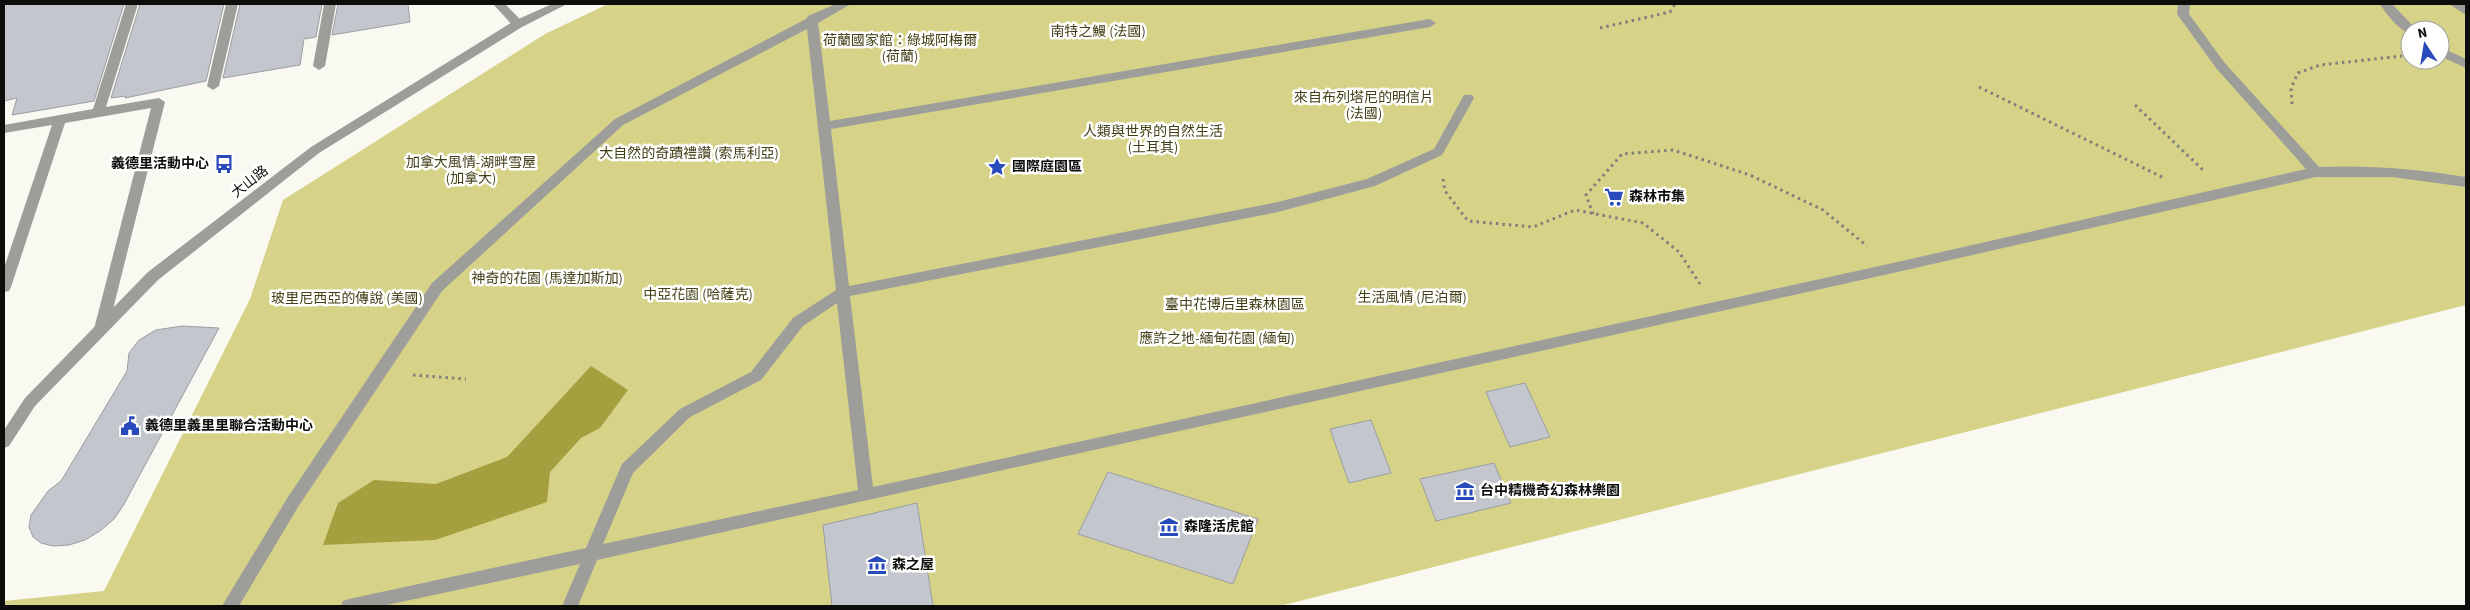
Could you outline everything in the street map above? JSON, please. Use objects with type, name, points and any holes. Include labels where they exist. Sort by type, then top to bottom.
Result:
[{"type":"street","points":[[98,113],[132,4]]},
{"type":"street","points":[[213,86],[232,4]]},
{"type":"street","points":[[319,66],[330,4]]},
{"type":"street","points":[[499,4],[518,24]]},
{"type":"street","name":"大山路","points":[[4,442],[30,402],[153,276],[316,150],[518,24],[561,4]]},
{"type":"street","points":[[230,606],[293,502],[437,287],[619,122],[812,19],[845,4]]},
{"type":"street","points":[[2184,4],[2183,14],[2220,65],[2316,172]]},
{"type":"street","points":[[2386,4],[2400,21]]},
{"type":"street","points":[[2455,4],[2466,11]]},
{"type":"street","points":[[812,19],[866,495]]},
{"type":"street","points":[[824,126],[1430,23]]},
{"type":"street","points":[[2450,56],[2466,64]]},
{"type":"street","points":[[570,606],[627,469],[685,413],[756,376],[798,322],[844,292],[1278,207],[1370,183],[1438,152],[1468,98]]},
{"type":"street","points":[[4,129],[159,102],[101,329]]},
{"type":"street","points":[[4,287],[60,120]]},
{"type":"street","points":[[349,606],[590,556],[1714,306],[1893,268],[2316,172],[2362,169],[2434,176],[2466,182]]},
{"type":"path","points":[[1600,28],[1670,12],[1675,4]]},
{"type":"path","points":[[2293,106],[2291,88],[2298,73],[2320,65],[2400,56]]},
{"type":"path","points":[[1980,87],[2170,180]]},
{"type":"path","points":[[2134,105],[2180,146],[2224,192]]},
{"type":"path","points":[[1594,214],[1586,195],[1622,154],[1673,150],[1750,175],[1823,210],[1893,268]]},
{"type":"path","points":[[1438,152],[1445,191],[1468,221],[1533,227],[1576,210],[1643,223],[1679,252],[1714,306]]},
{"type":"path","points":[[378,373],[466,379]]},
{"type":"green space","name":"臺中花博后里森林園區","points":[[608,4],[2466,4],[2466,305],[1280,606],[4,606],[4,601],[104,591],[250,299],[283,200],[545,34]]},
{"type":"shaded area","points":[[591,366],[628,390],[600,428],[581,438],[550,472],[547,502],[435,540],[323,545],[338,503],[374,480],[436,484],[507,457]]},
{"type":"building","points":[[4,4],[124,4],[94,101],[12,115],[17,98],[4,101]]},
{"type":"building","points":[[140,4],[224,4],[206,81],[125,98],[126,96],[111,98]]},
{"type":"building","points":[[240,4],[322,4],[316,37],[304,39],[300,65],[223,78]]},
{"type":"building","points":[[338,4],[408,4],[410,22],[332,35]]},
{"type":"building","name":"義德里義里里聯合活動中心","points":[[182,326],[219,328],[123,506],[114,519],[100,531],[85,540],[69,545],[53,546],[41,543],[33,537],[29,527],[31,515],[48,491],[61,481],[127,371],[129,353],[139,340],[156,330]]},
{"type":"building","name":"台中精機奇幻森林樂園","points":[[1525,383],[1550,437],[1510,447],[1486,392]]},
{"type":"building","points":[[1371,420],[1391,473],[1349,483],[1330,429]]},
{"type":"building","name":"台中精機奇幻森林樂園","points":[[1494,463],[1511,503],[1436,521],[1420,479]]},
{"type":"building","name":"森隆活虎館","points":[[1108,472],[1258,519],[1233,584],[1078,534]]},
{"type":"building","name":"森之屋","points":[[917,503],[933,606],[832,606],[823,525]]},
{"type":"place","name":"義德里活動中心","points":[[224,164]]},
{"type":"place","name":"國際庭園區","points":[[997,167]]},
{"type":"place","name":"森林市集","points":[[1614,197]]},
{"type":"place","name":"義德里義里里聯合活動中心","points":[[130,426]]},
{"type":"place","name":"台中精機奇幻森林樂園","points":[[1465,491]]},
{"type":"place","name":"森隆活虎館","points":[[1169,527]]},
{"type":"place","name":"森之屋","points":[[877,565]]},
{"type":"park label","name":"南特之鰻 (法國)","points":[[1098,32]]},
{"type":"park label","name":"荷蘭國家館：綠城阿梅爾 (荷蘭)","points":[[900,49]]},
{"type":"park label","name":"來自布列塔尼的明信片 (法國)","points":[[1364,106]]},
{"type":"park label","name":"人類與世界的自然生活 (土耳其)","points":[[1153,140]]},
{"type":"park label","name":"大自然的奇蹟禮讚 (索馬利亞)","points":[[689,154]]},
{"type":"park label","name":"加拿大風情-湖畔雪屋 (加拿大)","points":[[471,172]]},
{"type":"park label","name":"神奇的花園 (馬達加斯加)","points":[[547,279]]},
{"type":"park label","name":"中亞花園 (哈薩克)","points":[[698,295]]},
{"type":"park label","name":"生活風情 (尼泊爾)","points":[[1412,298]]},
{"type":"park label","name":"玻里尼西亞的傳說 (美國)","points":[[347,299]]},
{"type":"park label","name":"應許之地-緬甸花園 (緬甸)","points":[[1217,339]]}]
